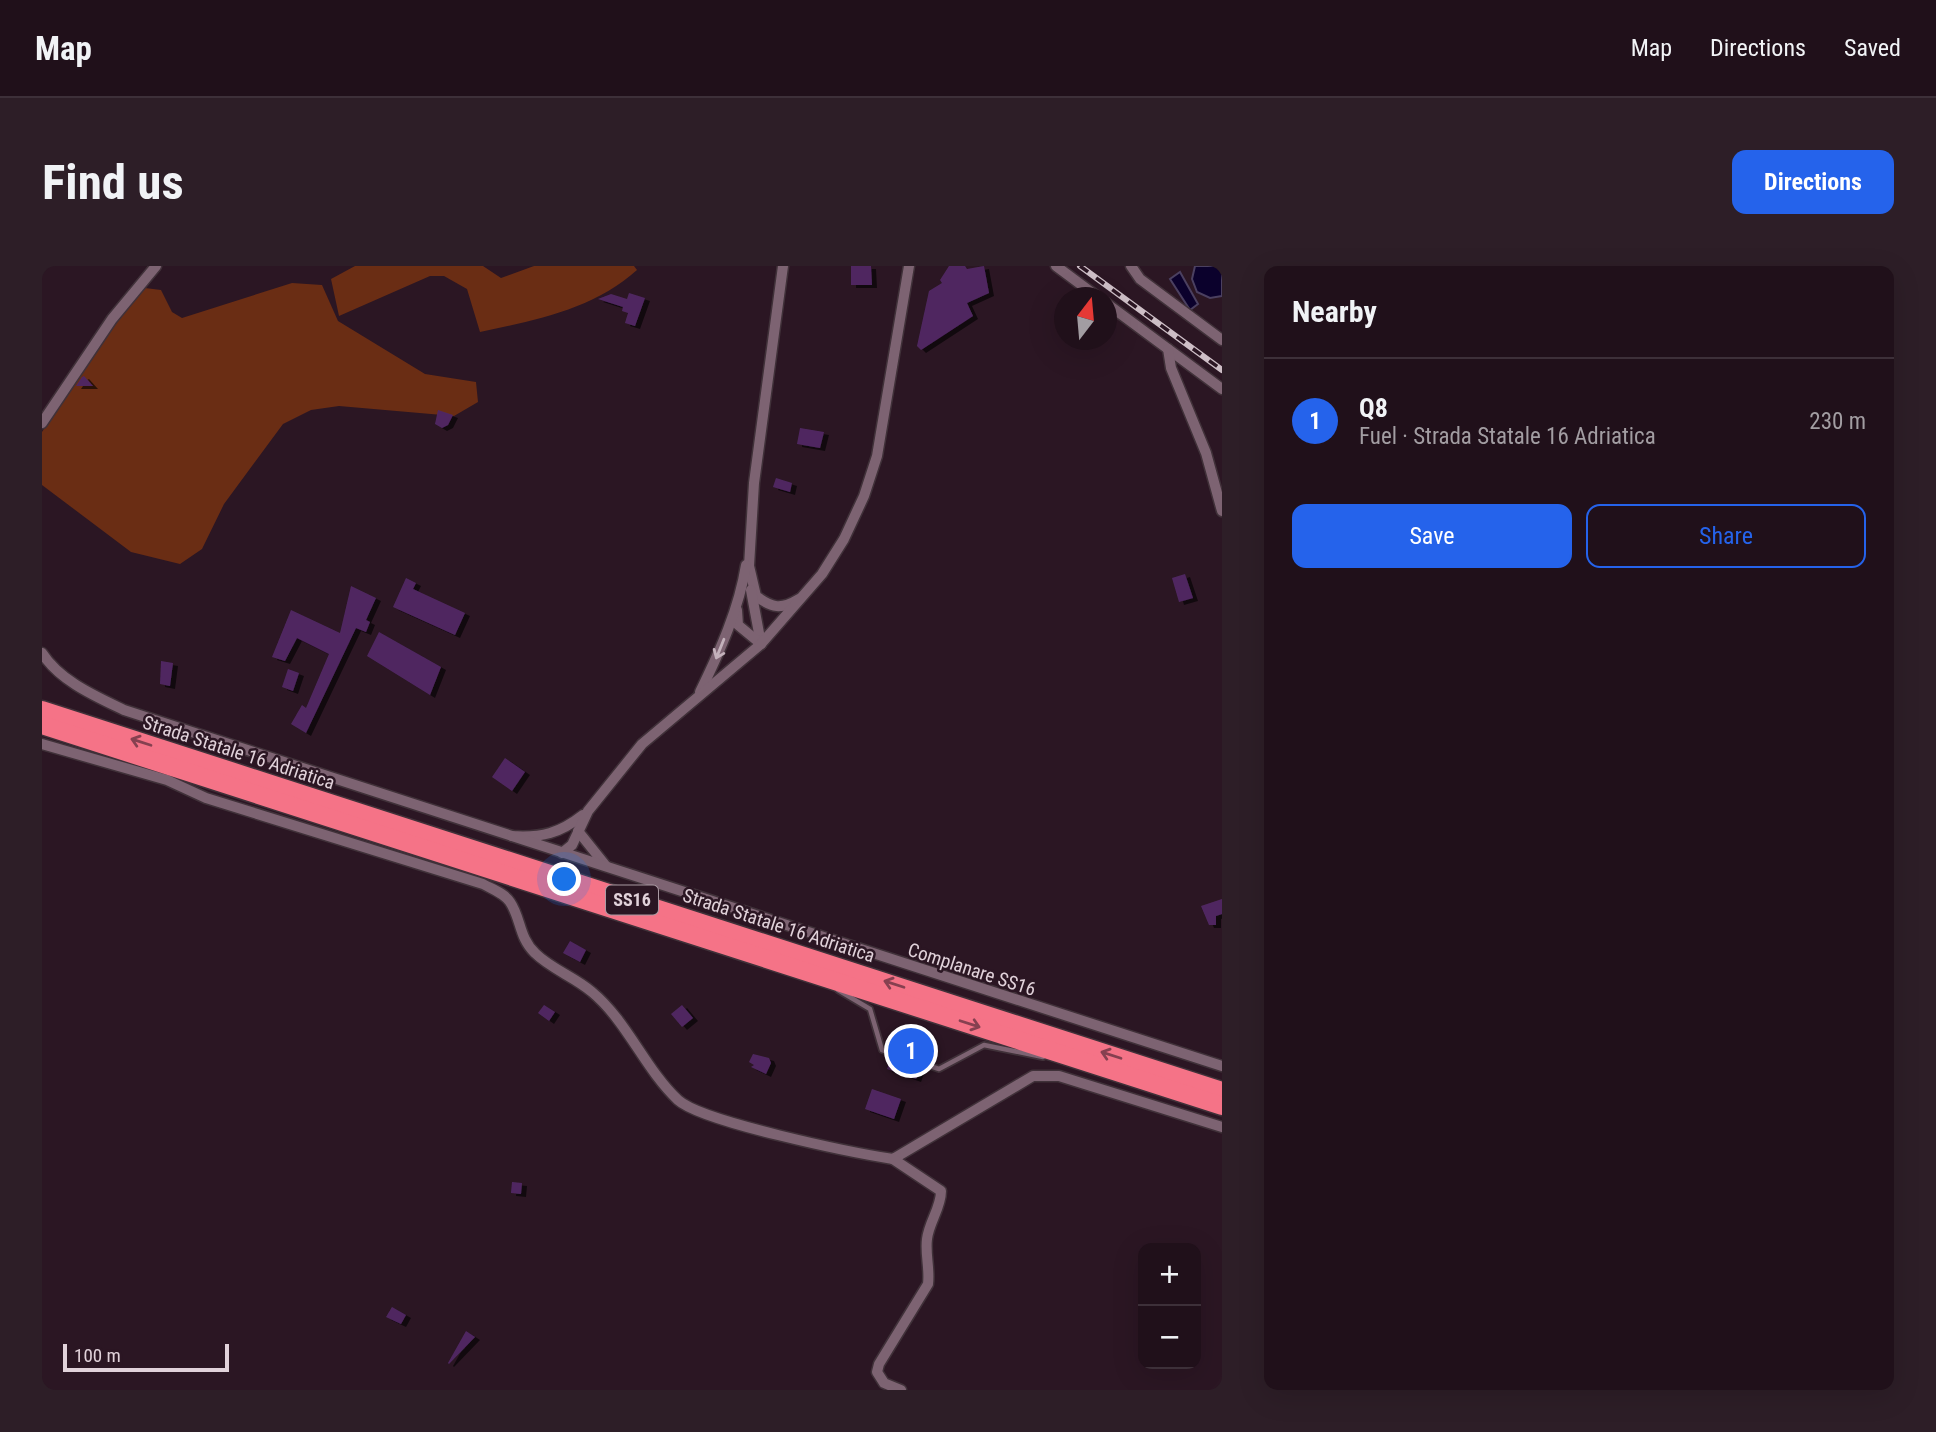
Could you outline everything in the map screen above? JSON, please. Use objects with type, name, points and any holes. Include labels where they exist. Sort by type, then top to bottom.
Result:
[{"type":"highway","name":"Strada Statale 16 Adriatica","points":[[42,710],[1222,1091]]},
{"type":"highway","name":"Strada Statale 16 Adriatica","points":[[42,725],[1222,1106]]},
{"type":"street","points":[[42,423],[112,319],[156,266]]},
{"type":"street","points":[[761,644],[751,599],[750,537],[754,482],[783,266]]},
{"type":"street","points":[[562,853],[562,837],[575,827],[642,744],[761,644],[822,574],[864,496],[877,456],[909,266]]},
{"type":"street","points":[[1056,266],[1084,287]]},
{"type":"street","points":[[1133,270],[1222,340]]},
{"type":"street","points":[[1117,311],[1222,388]]},
{"type":"street","points":[[1168,349],[1171,368],[1206,453],[1222,511]]},
{"type":"street","points":[[750,537],[738,599],[738,625],[761,644]]},
{"type":"street","points":[[751,582],[756,596],[770,606],[781,608],[804,596]]},
{"type":"street","points":[[697,696],[738,599]]},
{"type":"street","name":"Complanare SS16","points":[[42,653],[47,661],[80,688],[124,710],[1222,1066]]},
{"type":"street","points":[[42,744],[102,759],[167,780],[206,799],[483,884],[510,902],[523,941],[537,956],[593,992],[680,1102],[702,1112],[769,1132],[893,1159],[941,1191],[941,1201],[926,1243],[930,1270],[928,1284],[879,1364],[877,1372],[884,1383],[901,1390]]},
{"type":"street","points":[[512,836],[539,838],[575,827]]},
{"type":"street","points":[[575,827],[609,868]]},
{"type":"street","points":[[893,1159],[1033,1076],[1059,1076],[1088,1083],[1222,1127]]},
{"type":"lane","points":[[764,957],[786,971],[839,990],[870,1009],[882,1050],[939,1069],[984,1045],[1047,1058],[1064,1054]]},
{"type":"shaded area","points":[[355,266],[483,266],[501,278],[534,266],[634,266],[637,270],[583,304],[480,332],[467,289],[444,276],[430,276],[339,316],[331,279]]},
{"type":"shaded area","points":[[1195,266],[1222,266],[1222,296],[1210,298],[1197,292],[1192,279]]},
{"type":"shaded area","points":[[1180,272],[1198,304],[1190,310],[1170,279]]},
{"type":"shaded area","points":[[292,283],[322,285],[338,321],[425,374],[476,382],[478,402],[454,416],[339,406],[311,410],[283,424],[224,504],[202,549],[180,564],[131,552],[42,485],[42,432],[105,336],[145,288],[161,290],[172,312],[182,318]]},
{"type":"building","points":[[851,266],[871,266],[872,285],[851,285]]},
{"type":"building","points":[[949,266],[965,266],[967,269],[984,266],[989,293],[967,303],[973,316],[921,350],[917,346],[929,291],[942,283],[940,280]]},
{"type":"building","points":[[629,293],[645,298],[635,326],[625,323],[628,313],[622,311],[623,307],[598,299],[611,294],[627,299]]},
{"type":"building","points":[[84,376],[93,386],[76,386]]},
{"type":"building","points":[[438,410],[453,415],[448,425],[442,428],[435,424]]},
{"type":"building","points":[[800,428],[824,432],[820,448],[797,444]]},
{"type":"building","points":[[776,478],[792,483],[790,492],[773,487]]},
{"type":"building","points":[[1185,574],[1193,598],[1179,602],[1172,578]]},
{"type":"building","points":[[406,578],[416,583],[413,589],[465,613],[455,635],[393,607]]},
{"type":"building","points":[[351,586],[376,598],[366,620],[370,622],[366,632],[356,628],[306,733],[291,724],[302,705],[306,708],[329,654],[297,638],[285,661],[272,657],[291,610],[340,633]]},
{"type":"building","points":[[379,632],[441,667],[430,695],[367,656]]},
{"type":"building","points":[[161,661],[173,663],[170,686],[160,684]]},
{"type":"building","points":[[288,669],[299,673],[293,691],[282,687]]},
{"type":"building","points":[[505,758],[525,772],[512,791],[492,777]]},
{"type":"building","points":[[1222,899],[1222,914],[1216,916],[1216,925],[1209,925],[1201,906]]},
{"type":"building","points":[[570,941],[586,950],[580,962],[563,953]]},
{"type":"building","points":[[544,1005],[555,1012],[549,1021],[538,1013]]},
{"type":"building","points":[[682,1005],[693,1018],[682,1027],[671,1014]]},
{"type":"building","points":[[908,1028],[924,1034],[920,1047],[926,1049],[923,1059],[894,1049],[897,1039],[904,1041]]},
{"type":"building","points":[[753,1054],[769,1058],[771,1063],[766,1074],[751,1067],[754,1065],[749,1062]]},
{"type":"building","points":[[891,1058],[920,1068],[916,1079],[887,1069]]},
{"type":"building","points":[[872,1089],[901,1099],[894,1119],[865,1109]]},
{"type":"building","points":[[512,1182],[522,1183],[521,1194],[511,1193]]},
{"type":"building","points":[[392,1307],[406,1315],[401,1324],[386,1317]]},
{"type":"building","points":[[466,1331],[475,1337],[449,1364],[448,1363]]},
{"type":"railway","points":[[1080,266],[1222,370]]},
{"type":"place","name":"Q8","points":[[911,1051]]}]
